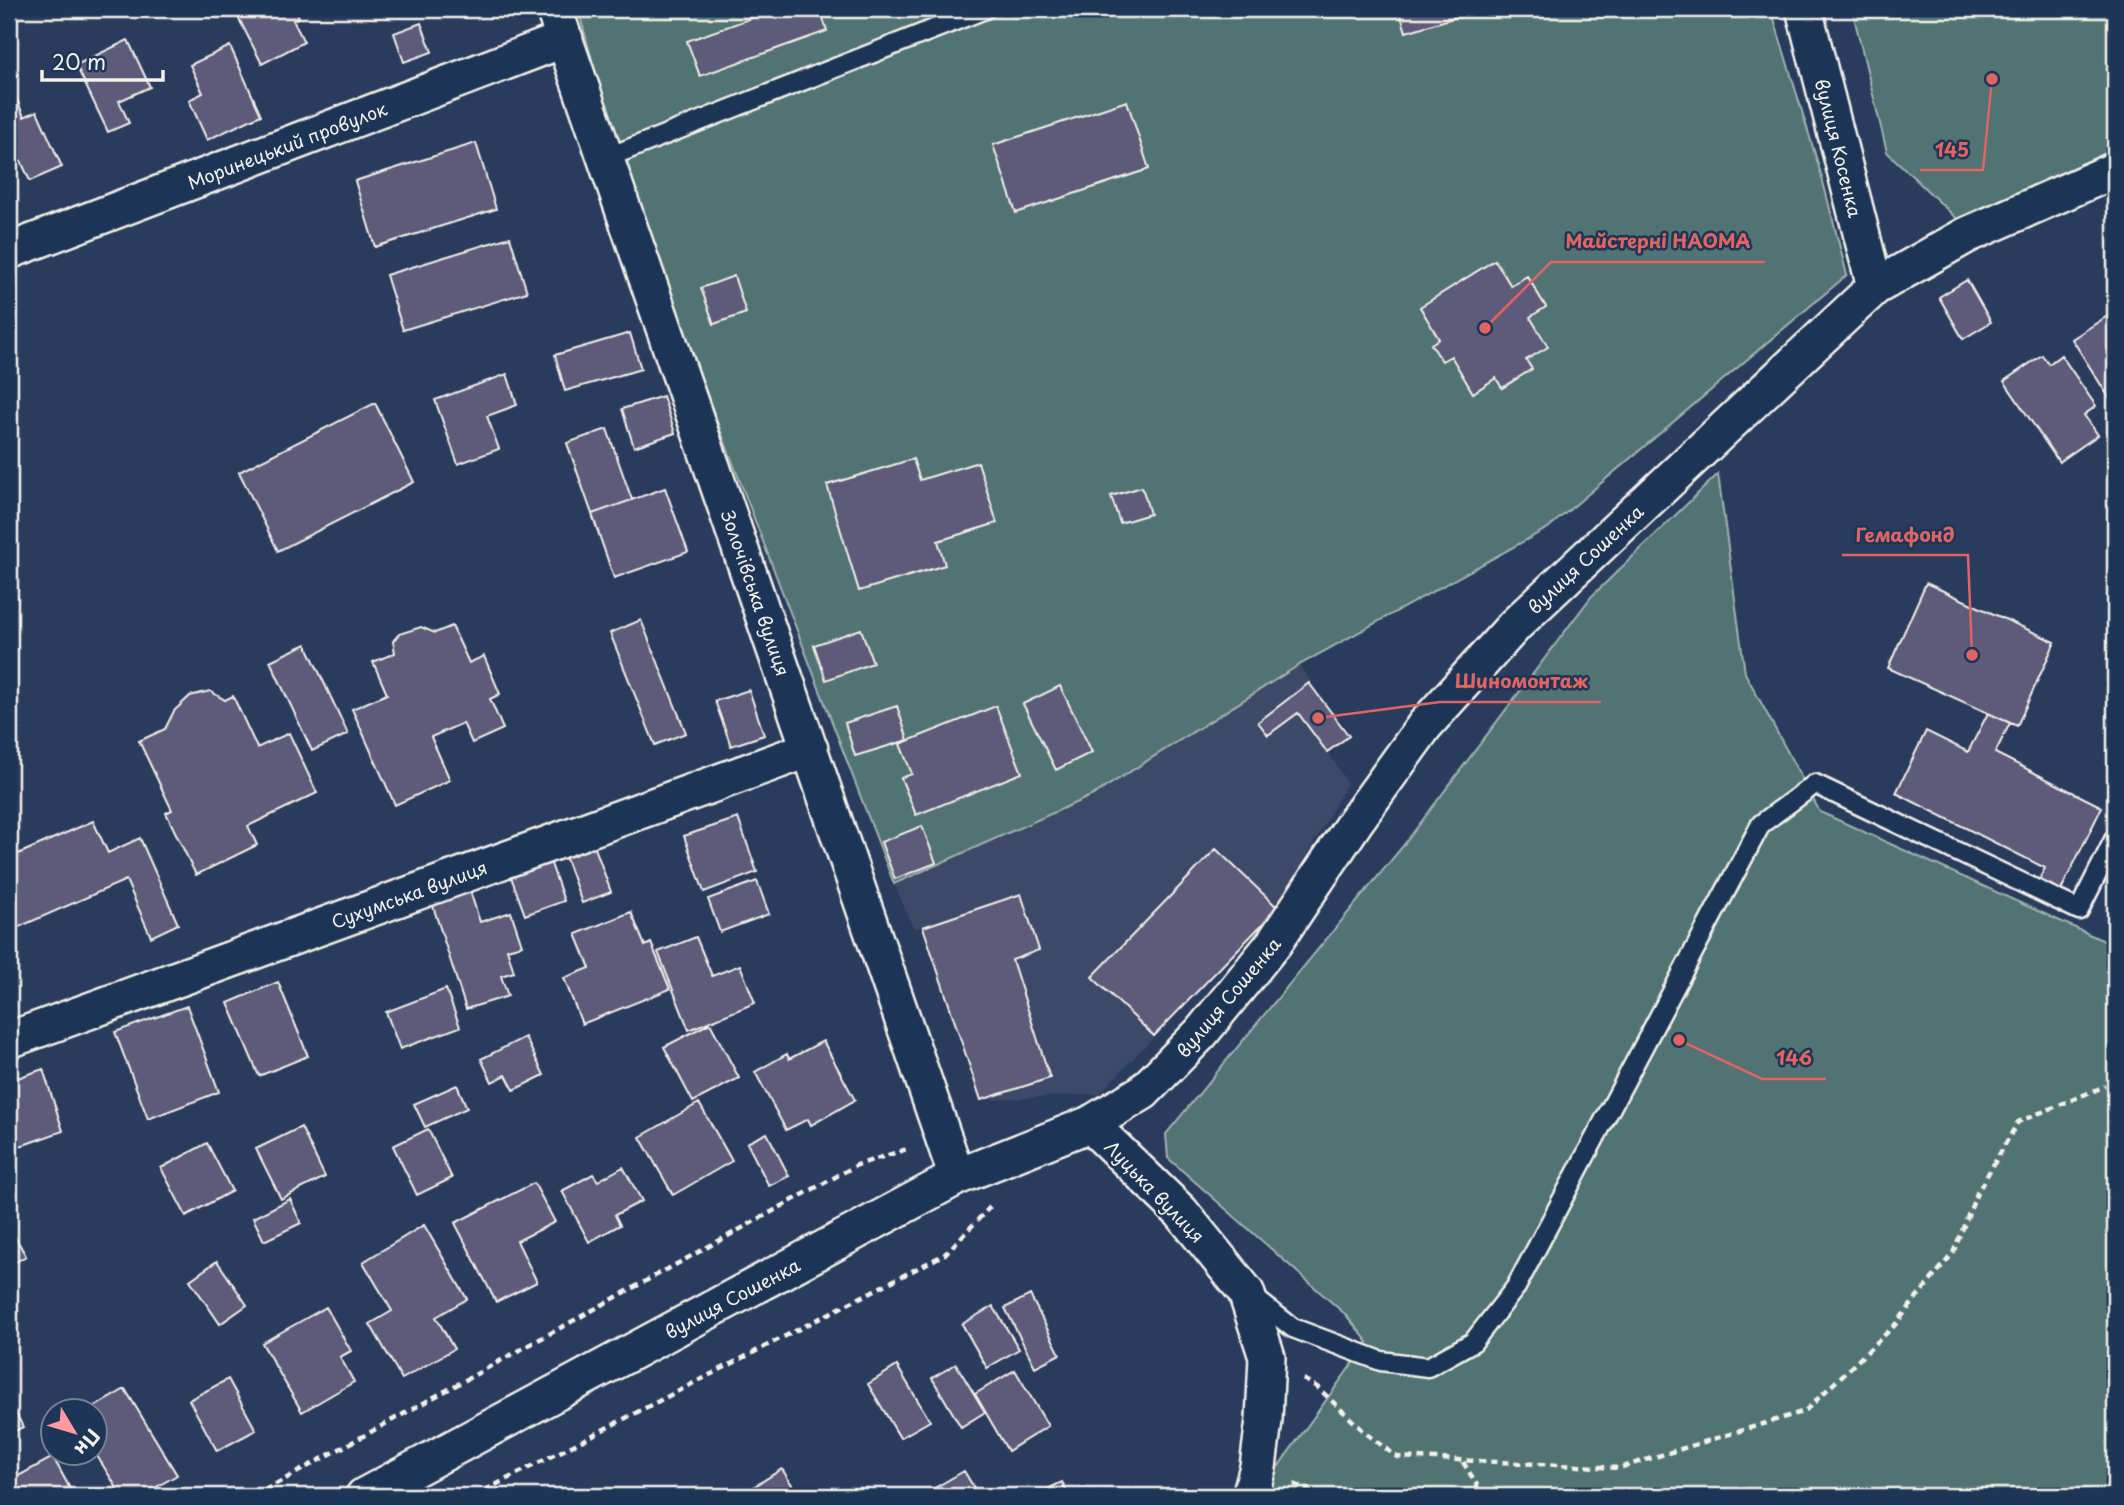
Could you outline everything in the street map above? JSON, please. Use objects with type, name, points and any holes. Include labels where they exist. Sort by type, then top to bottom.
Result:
[{"type":"street","name":"вулиця Косенка","points":[[1804,9],[1875,287]]},
{"type":"street","name":"Золочівська вулиця","points":[[560,24],[957,1177]]},
{"type":"street","name":"Моринецький провулок","points":[[9,251],[560,24]]},
{"type":"street","name":"вулиця Сошенка","points":[[364,1496],[957,1177],[1090,1124],[1143,1092],[1201,1033],[1275,943],[1355,822],[1425,725],[1515,625],[1875,287],[1967,235],[2115,170]]},
{"type":"street","name":"Сухумська вулиця","points":[[9,1040],[810,749]]},
{"type":"street","name":"Луцька вулиця","points":[[1090,1124],[1181,1212],[1246,1292],[1267,1357],[1264,1420],[1258,1467],[1250,1496]]},
{"type":"lane","points":[[606,158],[985,9]]},
{"type":"lane","points":[[1246,1292],[1293,1328],[1381,1362],[1428,1367],[1473,1342],[1516,1287],[1761,824],[1815,784],[2079,911],[2115,838]]},
{"type":"path","points":[[1267,1357],[1317,1387],[1366,1433],[1398,1457],[1619,1468],[1805,1411],[1894,1326],[1954,1253],[1977,1193],[2018,1122],[2115,1082]]},
{"type":"path","points":[[254,1496],[857,1165],[945,1138]]},
{"type":"path","points":[[1462,1461],[1477,1485],[1478,1496]]},
{"type":"shaded area","points":[[1299,665],[1349,736],[1328,752],[1347,783],[1278,908],[1099,1094],[981,1100],[923,927],[914,928],[894,884],[1093,795]]},
{"type":"green space","points":[[578,9],[1771,9],[1821,174],[1847,275],[1548,528],[1299,665],[1093,795],[894,884],[627,186]]},
{"type":"green space","points":[[1852,9],[2115,9],[2115,149],[1957,219],[1887,152]]},
{"type":"green space","points":[[1718,474],[1745,673],[1820,812],[2115,946],[2115,1496],[1257,1496],[1368,1342],[1346,1315],[1168,1158],[1166,1134],[1403,846],[1591,597]]},
{"type":"building","points":[[234,9],[295,9],[299,17],[293,20],[304,42],[262,64]]},
{"type":"building","points":[[777,9],[820,9],[827,31],[700,76],[687,41]]},
{"type":"building","points":[[1399,9],[1483,9],[1406,32]]},
{"type":"building","points":[[421,23],[432,52],[404,62],[394,33]]},
{"type":"building","points":[[128,40],[150,87],[119,101],[129,123],[108,132],[76,65]]},
{"type":"building","points":[[230,46],[261,115],[207,140],[189,100],[203,93],[190,65]]},
{"type":"building","points":[[15,95],[24,117],[37,111],[62,167],[30,181],[21,161],[9,166],[9,98]]},
{"type":"building","points":[[1127,101],[1149,169],[1016,213],[993,145]]},
{"type":"building","points":[[476,143],[496,209],[375,247],[355,181]]},
{"type":"building","points":[[510,237],[527,292],[403,330],[386,275]]},
{"type":"building","points":[[1495,260],[1511,286],[1527,276],[1546,307],[1530,317],[1548,347],[1526,360],[1532,369],[1502,388],[1496,378],[1473,393],[1451,356],[1442,361],[1431,344],[1439,339],[1420,307]]},
{"type":"building","points":[[734,276],[746,313],[714,324],[701,288]]},
{"type":"building","points":[[1967,280],[1991,322],[1963,339],[1939,297]]},
{"type":"building","points":[[2115,311],[2115,407],[2072,339]]},
{"type":"building","points":[[630,333],[641,369],[565,391],[555,355]]},
{"type":"building","points":[[2042,355],[2049,364],[2061,355],[2096,406],[2084,415],[2098,435],[2059,462],[2004,381]]},
{"type":"building","points":[[507,374],[517,405],[487,416],[499,449],[458,464],[435,400]]},
{"type":"building","points":[[663,396],[675,433],[634,447],[622,409]]},
{"type":"building","points":[[375,403],[414,482],[278,551],[239,472]]},
{"type":"building","points":[[607,429],[632,500],[592,514],[567,443]]},
{"type":"building","points":[[913,459],[920,480],[978,462],[997,523],[938,541],[945,565],[859,591],[827,485]]},
{"type":"building","points":[[1142,487],[1150,514],[1120,523],[1111,496]]},
{"type":"building","points":[[665,488],[688,552],[614,578],[592,514]]},
{"type":"building","points":[[1926,583],[2055,642],[2017,726],[1888,668]]},
{"type":"building","points":[[641,620],[686,733],[655,745],[610,633]]},
{"type":"building","points":[[452,626],[469,663],[484,656],[500,694],[490,699],[503,729],[472,743],[463,723],[431,737],[450,780],[395,805],[352,709],[387,694],[373,662],[395,653],[393,641],[399,634],[421,627],[435,633]]},
{"type":"building","points":[[861,629],[873,663],[826,680],[814,645]]},
{"type":"building","points":[[306,644],[348,734],[312,751],[270,661]]},
{"type":"building","points":[[1309,683],[1349,736],[1327,752],[1298,713],[1268,735],[1258,722]]},
{"type":"building","points":[[1060,686],[1092,752],[1056,770],[1023,704]]},
{"type":"building","points":[[749,690],[764,735],[731,746],[715,701]]},
{"type":"building","points":[[210,691],[225,700],[233,696],[257,748],[289,733],[317,793],[248,826],[257,845],[196,875],[166,813],[172,810],[139,741],[165,729],[174,711],[190,696]]},
{"type":"building","points":[[897,706],[908,740],[855,756],[845,723]]},
{"type":"building","points":[[996,706],[1022,773],[916,815],[901,778],[912,774],[900,744]]},
{"type":"building","points":[[1988,713],[2010,723],[1995,753],[2102,807],[2061,890],[2039,880],[2045,868],[1896,793],[1926,731],[1968,752]]},
{"type":"building","points":[[738,818],[757,872],[704,892],[684,836]]},
{"type":"building","points":[[93,821],[108,853],[140,838],[178,924],[151,937],[126,880],[12,930],[9,923],[9,858]]},
{"type":"building","points":[[922,826],[936,863],[895,879],[881,842]]},
{"type":"building","points":[[594,845],[611,892],[582,903],[565,856]]},
{"type":"building","points":[[1216,849],[1278,908],[1154,1036],[1092,977]]},
{"type":"building","points":[[550,861],[564,901],[525,915],[510,874]]},
{"type":"building","points":[[757,881],[769,914],[720,932],[708,899]]},
{"type":"building","points":[[470,891],[480,922],[511,912],[522,945],[507,949],[514,972],[501,976],[508,996],[466,1009],[432,903]]},
{"type":"building","points":[[1021,894],[1039,950],[1012,960],[1050,1078],[981,1100],[923,927]]},
{"type":"building","points":[[631,912],[645,946],[651,943],[670,989],[582,1024],[564,978],[590,968],[576,934]]},
{"type":"building","points":[[696,937],[712,976],[740,965],[755,1003],[689,1030],[658,952]]},
{"type":"building","points":[[278,982],[308,1056],[259,1076],[228,1003]]},
{"type":"building","points":[[446,989],[460,1027],[400,1049],[386,1012]]},
{"type":"building","points":[[187,1006],[219,1092],[148,1119],[115,1032]]},
{"type":"building","points":[[710,1023],[739,1078],[693,1102],[664,1047]]},
{"type":"building","points":[[525,1037],[544,1075],[514,1090],[506,1075],[492,1082],[481,1059]]},
{"type":"building","points":[[823,1041],[855,1100],[811,1125],[808,1119],[786,1130],[755,1072],[787,1054],[789,1059]]},
{"type":"building","points":[[43,1069],[63,1131],[9,1150],[9,1081]]},
{"type":"building","points":[[457,1085],[467,1108],[425,1127],[414,1104]]},
{"type":"building","points":[[699,1103],[732,1161],[673,1195],[640,1137]]},
{"type":"building","points":[[301,1127],[325,1177],[281,1199],[256,1149]]},
{"type":"building","points":[[428,1129],[452,1178],[417,1195],[393,1146]]},
{"type":"building","points":[[767,1133],[789,1176],[769,1186],[747,1143]]},
{"type":"building","points":[[207,1143],[232,1191],[186,1216],[161,1168]]},
{"type":"building","points":[[623,1167],[642,1201],[615,1215],[620,1225],[589,1242],[562,1191],[593,1174],[598,1181]]},
{"type":"building","points":[[534,1183],[555,1222],[517,1241],[537,1282],[496,1302],[455,1223]]},
{"type":"building","points":[[290,1199],[301,1223],[264,1241],[253,1218]]},
{"type":"building","points":[[424,1225],[467,1299],[436,1317],[454,1349],[402,1379],[370,1324],[392,1311],[363,1262]]},
{"type":"building","points":[[9,1226],[26,1256],[9,1266]]},
{"type":"building","points":[[217,1261],[247,1305],[220,1324],[190,1280]]},
{"type":"building","points":[[1030,1295],[1060,1354],[1035,1367],[1005,1308]]},
{"type":"building","points":[[993,1306],[1019,1349],[987,1368],[962,1324]]},
{"type":"building","points":[[326,1307],[351,1351],[340,1357],[354,1382],[302,1412],[262,1343]]},
{"type":"building","points":[[956,1364],[985,1412],[961,1427],[932,1378]]},
{"type":"building","points":[[897,1366],[930,1421],[900,1438],[868,1384]]},
{"type":"building","points":[[1015,1370],[1048,1426],[1008,1451],[975,1394]]},
{"type":"building","points":[[228,1379],[256,1430],[217,1451],[189,1400]]},
{"type":"building","points":[[125,1389],[177,1475],[141,1496],[122,1496],[103,1466],[108,1466],[108,1399]]},
{"type":"building","points":[[9,1399],[23,1427],[9,1434]]},
{"type":"building","points":[[38,1465],[58,1466],[74,1496],[9,1496],[9,1481]]},
{"type":"building","points":[[782,1469],[799,1496],[739,1496]]},
{"type":"building","points":[[964,1471],[979,1496],[921,1496]]},
{"type":"building","points":[[1062,1482],[1069,1496],[1033,1496]]},
{"type":"place","name":"145","points":[[1992,79]]},
{"type":"place","name":"Майстерні НАОМА","points":[[1485,328]]},
{"type":"place","name":"Гемафонд","points":[[1972,655]]},
{"type":"place","name":"Шиномонтаж","points":[[1318,718]]},
{"type":"place","name":"146","points":[[1679,1040]]}]
